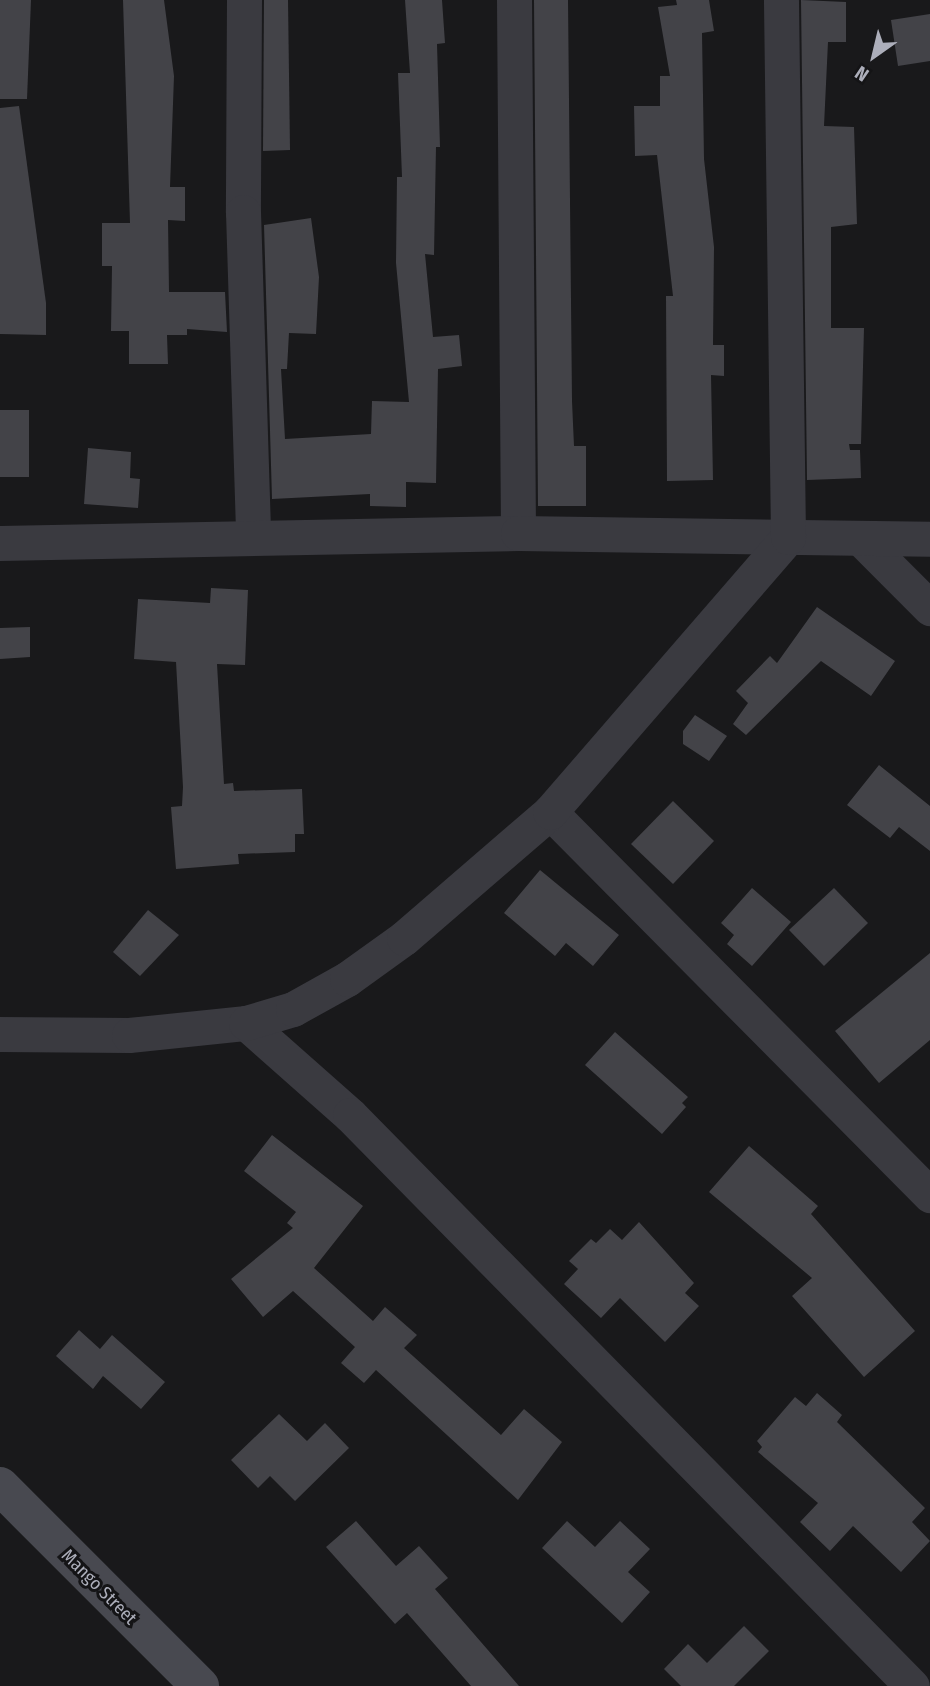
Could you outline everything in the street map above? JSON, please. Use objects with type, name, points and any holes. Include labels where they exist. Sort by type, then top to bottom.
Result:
[{"type":"main road","name":"Mango Street","points":[[0,1486],[200,1686]]},
{"type":"street","points":[[244,0],[243,212],[253,537]]},
{"type":"street","points":[[514,0],[518,533]]},
{"type":"street","points":[[0,1034],[129,1035],[246,1023],[293,1010],[347,979],[404,938],[550,811],[788,537],[781,0]]},
{"type":"street","points":[[0,543],[518,533],[861,540],[930,538]]},
{"type":"street","points":[[861,540],[930,608]]},
{"type":"street","points":[[550,811],[930,1195]]},
{"type":"street","points":[[246,1023],[350,1115],[912,1686]]},
{"type":"building","points":[[0,0],[31,0],[27,99],[0,99]]},
{"type":"building","points":[[123,0],[164,0],[174,76],[170,187],[185,187],[185,221],[168,220],[169,292],[225,292],[227,332],[187,329],[187,335],[167,335],[168,364],[129,364],[129,331],[111,331],[112,266],[102,266],[102,223],[130,223]]},
{"type":"building","points":[[264,0],[288,0],[290,150],[263,151]]},
{"type":"building","points":[[405,0],[442,0],[445,43],[437,44],[440,147],[436,147],[434,255],[425,254],[433,337],[459,335],[462,366],[438,369],[436,483],[406,482],[406,507],[370,506],[370,494],[272,499],[264,225],[311,218],[319,277],[316,334],[289,333],[287,369],[281,369],[285,439],[371,434],[372,401],[409,402],[396,263],[397,177],[402,177],[398,73],[410,73]]},
{"type":"building","points":[[534,0],[568,0],[572,401],[574,446],[586,446],[586,506],[538,506]]},
{"type":"building","points":[[676,0],[709,0],[714,31],[702,33],[704,159],[714,247],[713,345],[724,345],[724,376],[711,375],[713,480],[667,481],[666,296],[673,296],[657,155],[635,156],[634,106],[660,106],[660,76],[670,76],[658,7],[677,5]]},
{"type":"building","points":[[801,0],[846,2],[846,42],[828,42],[824,126],[854,127],[857,224],[831,227],[831,328],[864,328],[861,444],[849,444],[850,450],[860,450],[861,478],[807,480]]},
{"type":"building","points":[[930,14],[930,61],[898,66],[891,20]]},
{"type":"building","points":[[19,106],[46,303],[46,335],[0,334],[0,108]]},
{"type":"building","points":[[0,410],[29,410],[29,477],[0,477]]},
{"type":"building","points":[[88,448],[131,452],[130,478],[140,479],[138,508],[84,504]]},
{"type":"building","points":[[211,588],[248,590],[245,665],[217,664],[224,784],[233,783],[234,791],[302,789],[304,834],[295,834],[295,852],[238,854],[239,864],[176,869],[171,807],[182,806],[183,787],[176,662],[134,659],[138,599],[210,603]]},
{"type":"building","points":[[817,607],[895,661],[871,696],[821,661],[746,735],[733,724],[748,703],[736,691],[770,656],[777,663]]},
{"type":"building","points":[[30,627],[30,657],[0,659],[0,628]]},
{"type":"building","points":[[695,715],[727,736],[709,761],[683,744],[683,731]]},
{"type":"building","points":[[879,765],[930,806],[930,851],[899,827],[890,838],[847,805]]},
{"type":"building","points":[[673,801],[714,841],[673,884],[631,844]]},
{"type":"building","points":[[540,870],[619,935],[593,966],[566,943],[555,956],[504,913]]},
{"type":"building","points":[[752,888],[791,922],[752,966],[727,944],[734,935],[721,923]]},
{"type":"building","points":[[834,888],[868,923],[824,966],[789,930]]},
{"type":"building","points":[[148,910],[179,935],[140,976],[113,952]]},
{"type":"building","points":[[930,953],[930,1040],[879,1083],[835,1031]]},
{"type":"building","points":[[615,1032],[688,1097],[682,1103],[686,1107],[662,1134],[585,1065]]},
{"type":"building","points":[[272,1135],[363,1206],[314,1268],[373,1321],[385,1307],[417,1335],[404,1348],[501,1435],[524,1409],[562,1442],[518,1500],[376,1370],[364,1383],[341,1363],[355,1347],[293,1291],[263,1317],[231,1279],[293,1228],[287,1223],[296,1212],[244,1171]]},
{"type":"building","points":[[749,1146],[818,1206],[811,1214],[915,1331],[864,1377],[792,1296],[812,1278],[709,1192]]},
{"type":"building","points":[[639,1222],[694,1283],[685,1293],[699,1306],[665,1342],[620,1298],[601,1318],[564,1284],[578,1269],[569,1261],[591,1239],[596,1243],[610,1229],[622,1240]]},
{"type":"building","points":[[79,1330],[100,1349],[112,1335],[165,1382],[141,1409],[103,1376],[93,1389],[56,1356]]},
{"type":"building","points":[[817,1393],[842,1415],[837,1422],[925,1508],[912,1522],[930,1541],[901,1572],[853,1526],[830,1551],[800,1522],[818,1503],[758,1452],[762,1447],[757,1441],[795,1397],[806,1406]]},
{"type":"building","points":[[279,1414],[307,1441],[325,1423],[349,1448],[295,1501],[270,1476],[258,1488],[231,1460]]},
{"type":"building","points":[[356,1521],[396,1566],[419,1546],[448,1578],[435,1589],[519,1686],[471,1686],[407,1613],[395,1624],[326,1547]]},
{"type":"building","points":[[567,1521],[595,1547],[620,1521],[650,1549],[628,1572],[650,1592],[622,1623],[542,1548]]},
{"type":"building","points":[[744,1626],[769,1651],[734,1686],[681,1686],[664,1669],[688,1644],[707,1663]]}]
